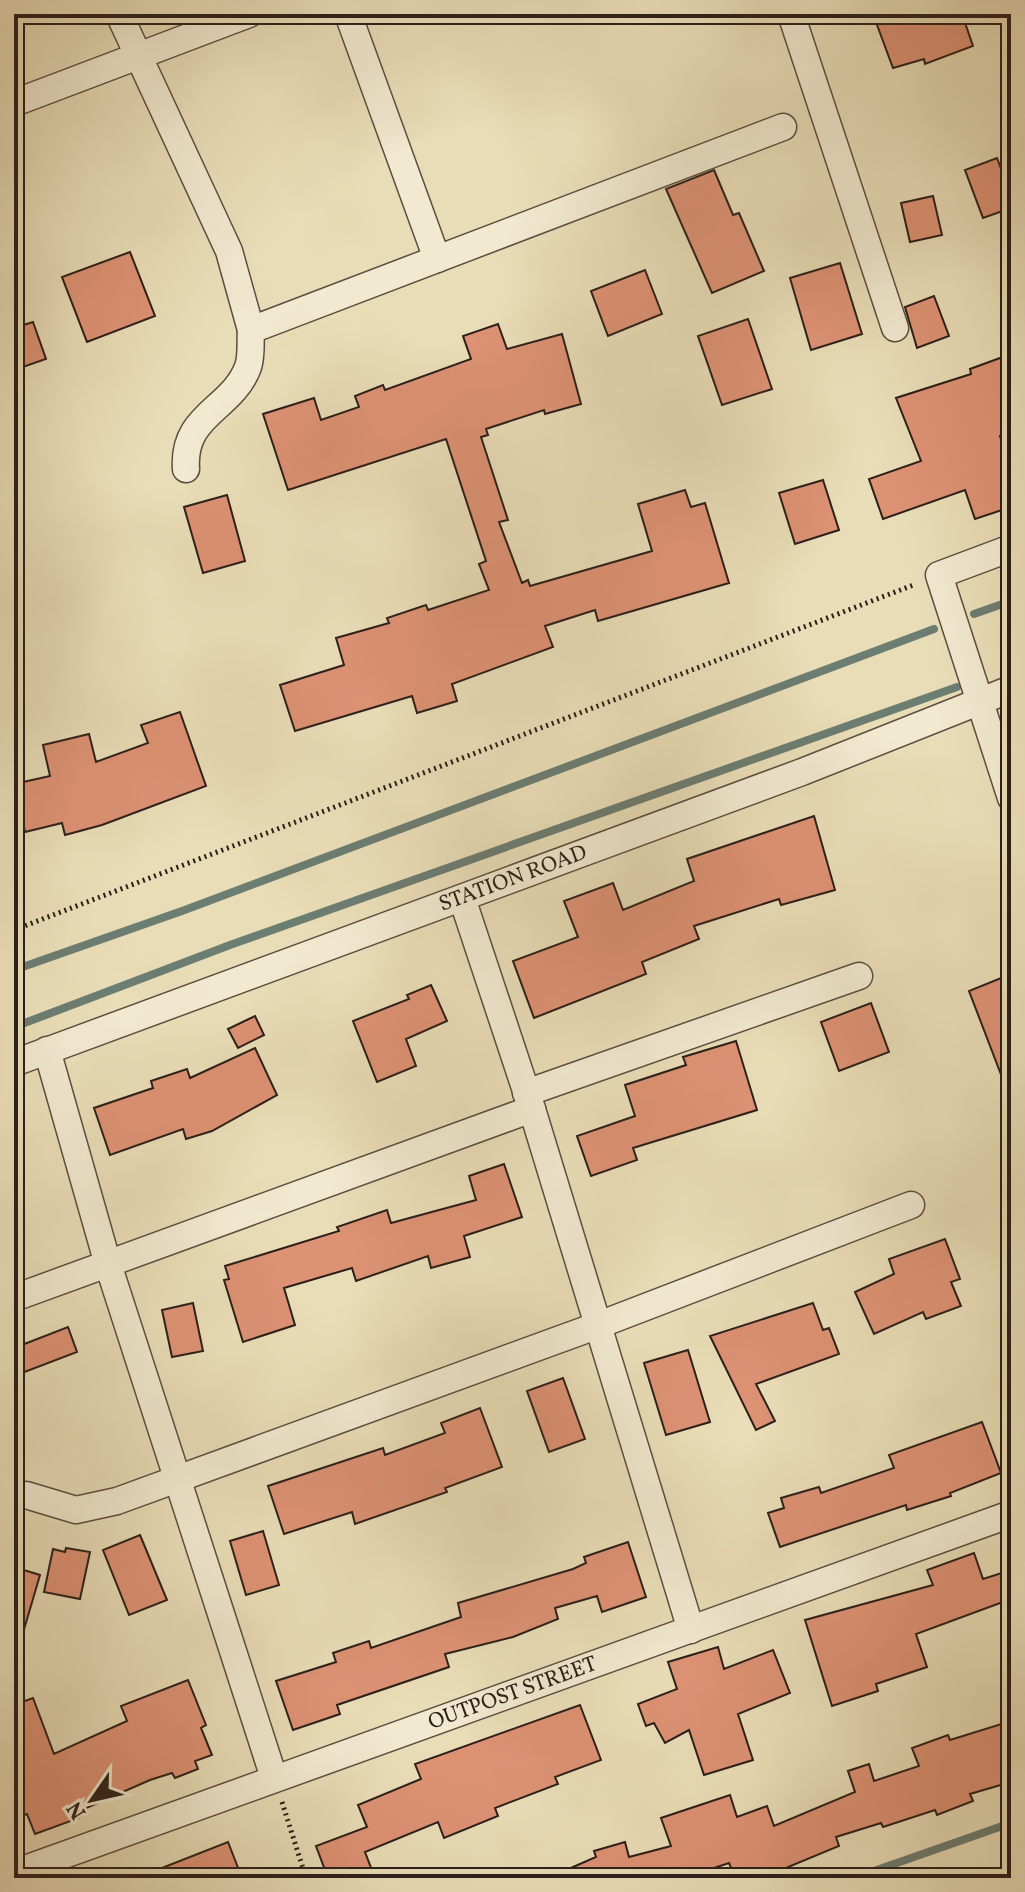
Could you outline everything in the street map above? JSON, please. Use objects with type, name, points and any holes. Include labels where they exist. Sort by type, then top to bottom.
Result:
[{"type":"street","points":[[119,14],[229,251],[251,330],[248,366],[235,388],[194,431],[184,447],[186,469]]},
{"type":"street","points":[[14,103],[249,14]]},
{"type":"street","points":[[348,14],[437,259]]},
{"type":"street","points":[[791,14],[895,328]]},
{"type":"street","points":[[251,330],[783,127]]},
{"type":"street","points":[[1011,548],[939,575],[1011,798]]},
{"type":"street","name":"STATION ROAD","points":[[14,1063],[462,898],[1011,689]]},
{"type":"street","points":[[462,898],[529,1101],[691,1630]]},
{"type":"street","points":[[14,1298],[859,976]]},
{"type":"street","points":[[47,1050],[107,1261],[274,1778]]},
{"type":"street","points":[[26,1495],[76,1510],[117,1501],[596,1326],[911,1205]]},
{"type":"street","name":"OUTPOST STREET","points":[[14,1873],[1011,1514]]},
{"type":"path","points":[[14,930],[939,575]]},
{"type":"path","points":[[274,1778],[306,1878]]},
{"type":"building","points":[[873,14],[962,14],[973,46],[925,64],[924,59],[893,68]]},
{"type":"building","points":[[997,158],[1011,195],[1011,208],[983,218],[965,170]]},
{"type":"building","points":[[714,170],[733,215],[739,213],[764,271],[712,293],[666,189]]},
{"type":"building","points":[[933,196],[942,235],[910,242],[901,203]]},
{"type":"building","points":[[130,252],[155,316],[87,342],[62,277]]},
{"type":"building","points":[[840,263],[862,334],[811,350],[790,278]]},
{"type":"building","points":[[645,270],[662,314],[608,336],[591,291]]},
{"type":"building","points":[[934,296],[949,336],[917,348],[905,307]]},
{"type":"building","points":[[748,319],[772,389],[722,405],[698,336]]},
{"type":"building","points":[[33,322],[46,359],[14,370],[14,328]]},
{"type":"building","points":[[498,324],[507,349],[562,334],[581,404],[545,414],[544,410],[486,429],[488,435],[481,437],[508,520],[499,522],[522,583],[528,580],[530,586],[652,551],[638,504],[685,490],[691,507],[705,503],[729,583],[598,621],[595,610],[545,626],[553,647],[452,684],[457,701],[417,713],[412,696],[295,731],[280,685],[344,665],[336,638],[389,623],[387,618],[426,605],[428,610],[489,590],[479,564],[486,561],[446,439],[288,490],[263,414],[314,398],[321,420],[359,407],[355,396],[383,385],[385,390],[471,359],[463,336]]},
{"type":"building","points":[[1011,354],[1011,433],[1000,436],[1011,469],[1011,507],[975,519],[965,490],[883,519],[869,479],[921,461],[896,398],[971,374],[970,369]]},
{"type":"building","points":[[823,480],[839,530],[795,544],[779,493]]},
{"type":"building","points":[[227,495],[245,561],[203,573],[184,507]]},
{"type":"building","points":[[180,712],[206,786],[102,825],[65,835],[62,823],[25,832],[14,784],[50,776],[43,745],[89,734],[96,762],[148,743],[141,725]]},
{"type":"building","points":[[814,816],[835,890],[781,905],[779,899],[694,926],[699,939],[642,962],[646,974],[534,1018],[513,961],[578,937],[564,901],[613,883],[623,910],[694,881],[687,859]]},
{"type":"building","points":[[1011,974],[1011,1098],[1010,1098],[969,991]]},
{"type":"building","points":[[431,985],[447,1021],[406,1039],[416,1066],[377,1082],[353,1021],[409,999],[407,995]]},
{"type":"building","points":[[871,1003],[889,1052],[839,1071],[821,1022]]},
{"type":"building","points":[[255,1016],[264,1035],[238,1048],[228,1029]]},
{"type":"building","points":[[736,1041],[757,1110],[633,1148],[637,1160],[591,1176],[577,1136],[635,1116],[625,1085],[686,1065],[683,1057]]},
{"type":"building","points":[[255,1048],[277,1095],[212,1131],[186,1139],[183,1129],[110,1155],[94,1108],[153,1088],[151,1081],[187,1069],[190,1078]]},
{"type":"building","points":[[504,1164],[522,1217],[464,1236],[470,1257],[431,1268],[428,1256],[356,1281],[352,1268],[284,1288],[295,1325],[243,1342],[224,1280],[229,1279],[225,1266],[339,1231],[337,1227],[387,1210],[391,1223],[476,1200],[469,1176]]},
{"type":"building","points":[[945,1239],[960,1279],[951,1282],[961,1306],[926,1319],[923,1312],[874,1334],[855,1292],[894,1274],[889,1259]]},
{"type":"building","points":[[193,1303],[203,1351],[172,1357],[162,1310]]},
{"type":"building","points":[[813,1303],[823,1330],[829,1328],[839,1354],[756,1384],[775,1421],[756,1430],[710,1336]]},
{"type":"building","points":[[68,1327],[77,1352],[14,1376],[14,1348]]},
{"type":"building","points":[[688,1350],[710,1422],[666,1435],[644,1363]]},
{"type":"building","points":[[563,1378],[585,1439],[549,1452],[527,1391]]},
{"type":"building","points":[[480,1408],[502,1467],[445,1488],[447,1492],[355,1524],[352,1512],[284,1534],[268,1486],[383,1448],[385,1455],[445,1433],[441,1423]]},
{"type":"building","points":[[982,1422],[1001,1473],[950,1493],[951,1496],[907,1510],[906,1505],[780,1547],[768,1513],[784,1508],[781,1498],[819,1487],[821,1493],[894,1468],[889,1455]]},
{"type":"building","points":[[263,1531],[279,1585],[246,1595],[230,1541]]},
{"type":"building","points":[[140,1535],[167,1600],[129,1615],[103,1550]]},
{"type":"building","points":[[628,1542],[646,1597],[602,1612],[597,1596],[555,1608],[558,1619],[513,1637],[445,1654],[449,1667],[337,1705],[340,1714],[293,1730],[276,1681],[336,1662],[333,1653],[369,1641],[371,1648],[461,1617],[458,1603],[573,1569],[586,1563],[584,1557]]},
{"type":"building","points":[[66,1548],[90,1552],[80,1599],[44,1592],[53,1549],[65,1552]]},
{"type":"building","points":[[974,1553],[983,1579],[1011,1570],[1011,1599],[916,1634],[927,1667],[876,1684],[878,1691],[832,1706],[805,1620],[933,1585],[927,1570]]},
{"type":"building","points":[[14,1567],[40,1575],[20,1643],[14,1642]]},
{"type":"building","points":[[718,1647],[724,1669],[773,1650],[790,1693],[738,1714],[753,1760],[704,1775],[689,1730],[665,1743],[654,1723],[646,1726],[638,1704],[677,1689],[668,1662]]},
{"type":"building","points":[[188,1680],[206,1725],[201,1728],[212,1755],[195,1761],[198,1769],[175,1778],[172,1773],[150,1780],[77,1812],[79,1818],[35,1834],[27,1814],[14,1819],[14,1705],[33,1698],[54,1754],[127,1721],[121,1706]]},
{"type":"building","points":[[580,1705],[601,1760],[555,1777],[558,1784],[495,1808],[498,1816],[444,1838],[438,1822],[365,1852],[375,1878],[328,1878],[316,1846],[367,1827],[358,1805],[421,1779],[415,1764]]},
{"type":"building","points":[[1011,1721],[1011,1782],[970,1794],[973,1801],[937,1815],[935,1810],[883,1827],[881,1823],[836,1837],[839,1846],[788,1867],[791,1874],[778,1878],[735,1878],[729,1863],[684,1878],[678,1868],[642,1878],[548,1878],[596,1857],[594,1851],[625,1842],[629,1857],[671,1846],[661,1818],[730,1795],[737,1817],[767,1806],[774,1826],[855,1792],[848,1771],[869,1764],[874,1781],[919,1766],[912,1748],[948,1735],[950,1740]]},
{"type":"building","points":[[228,1842],[242,1878],[139,1878],[139,1877]]},
{"type":"waterway","points":[[974,614],[1011,601]]},
{"type":"waterway","points":[[14,970],[182,911],[934,629]]},
{"type":"waterway","points":[[14,1027],[230,945],[957,687]]},
{"type":"waterway","points":[[854,1878],[1011,1823]]}]
